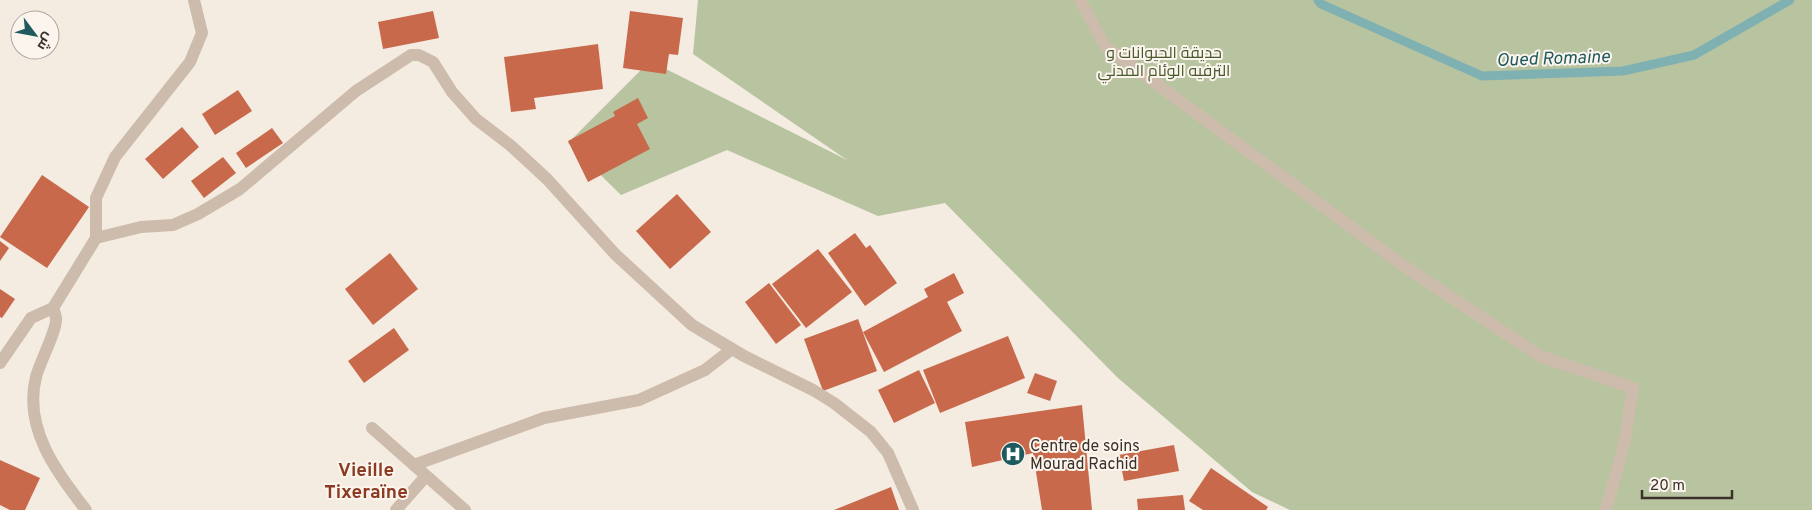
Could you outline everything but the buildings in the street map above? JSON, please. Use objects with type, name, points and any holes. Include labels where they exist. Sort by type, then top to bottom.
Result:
[{"type":"street","points":[[0,363],[31,318],[52,308],[96,238],[96,198],[115,157],[190,62],[202,33],[194,0]]},
{"type":"street","points":[[1080,0],[1105,46],[1404,266],[1540,356],[1633,388],[1624,444],[1606,510]]},
{"type":"street","points":[[96,238],[141,227],[173,226],[198,214],[240,189],[356,91],[411,56],[419,55],[433,62],[452,92],[476,119],[510,145],[547,179],[615,254],[692,326],[834,402],[872,432],[888,453],[913,510]]},
{"type":"street","points":[[52,308],[56,320],[35,379],[34,409],[40,440],[60,477],[86,510]]},
{"type":"street","points":[[414,465],[544,418],[639,400],[705,370],[732,349]]},
{"type":"street","points":[[372,428],[465,510]]},
{"type":"street","points":[[396,510],[426,476]]},
{"type":"green space","name":"حديقة الحيوانات و الترفيه الوئام المدني","points":[[698,0],[1812,0],[1812,510],[1290,510],[1252,492],[1118,378],[945,203],[878,216],[727,150],[621,195],[568,143],[650,61],[847,160],[693,54]]},
{"type":"waterway","name":"Oued Romaine","points":[[1318,0],[1321,4],[1482,76],[1623,71],[1694,55],[1790,0]]},
{"type":"place","name":"Centre de soins Mourad Rachid","points":[[1013,454]]},
{"type":"district","name":"Vieille Tixeraïne","points":[[366,480]]}]
